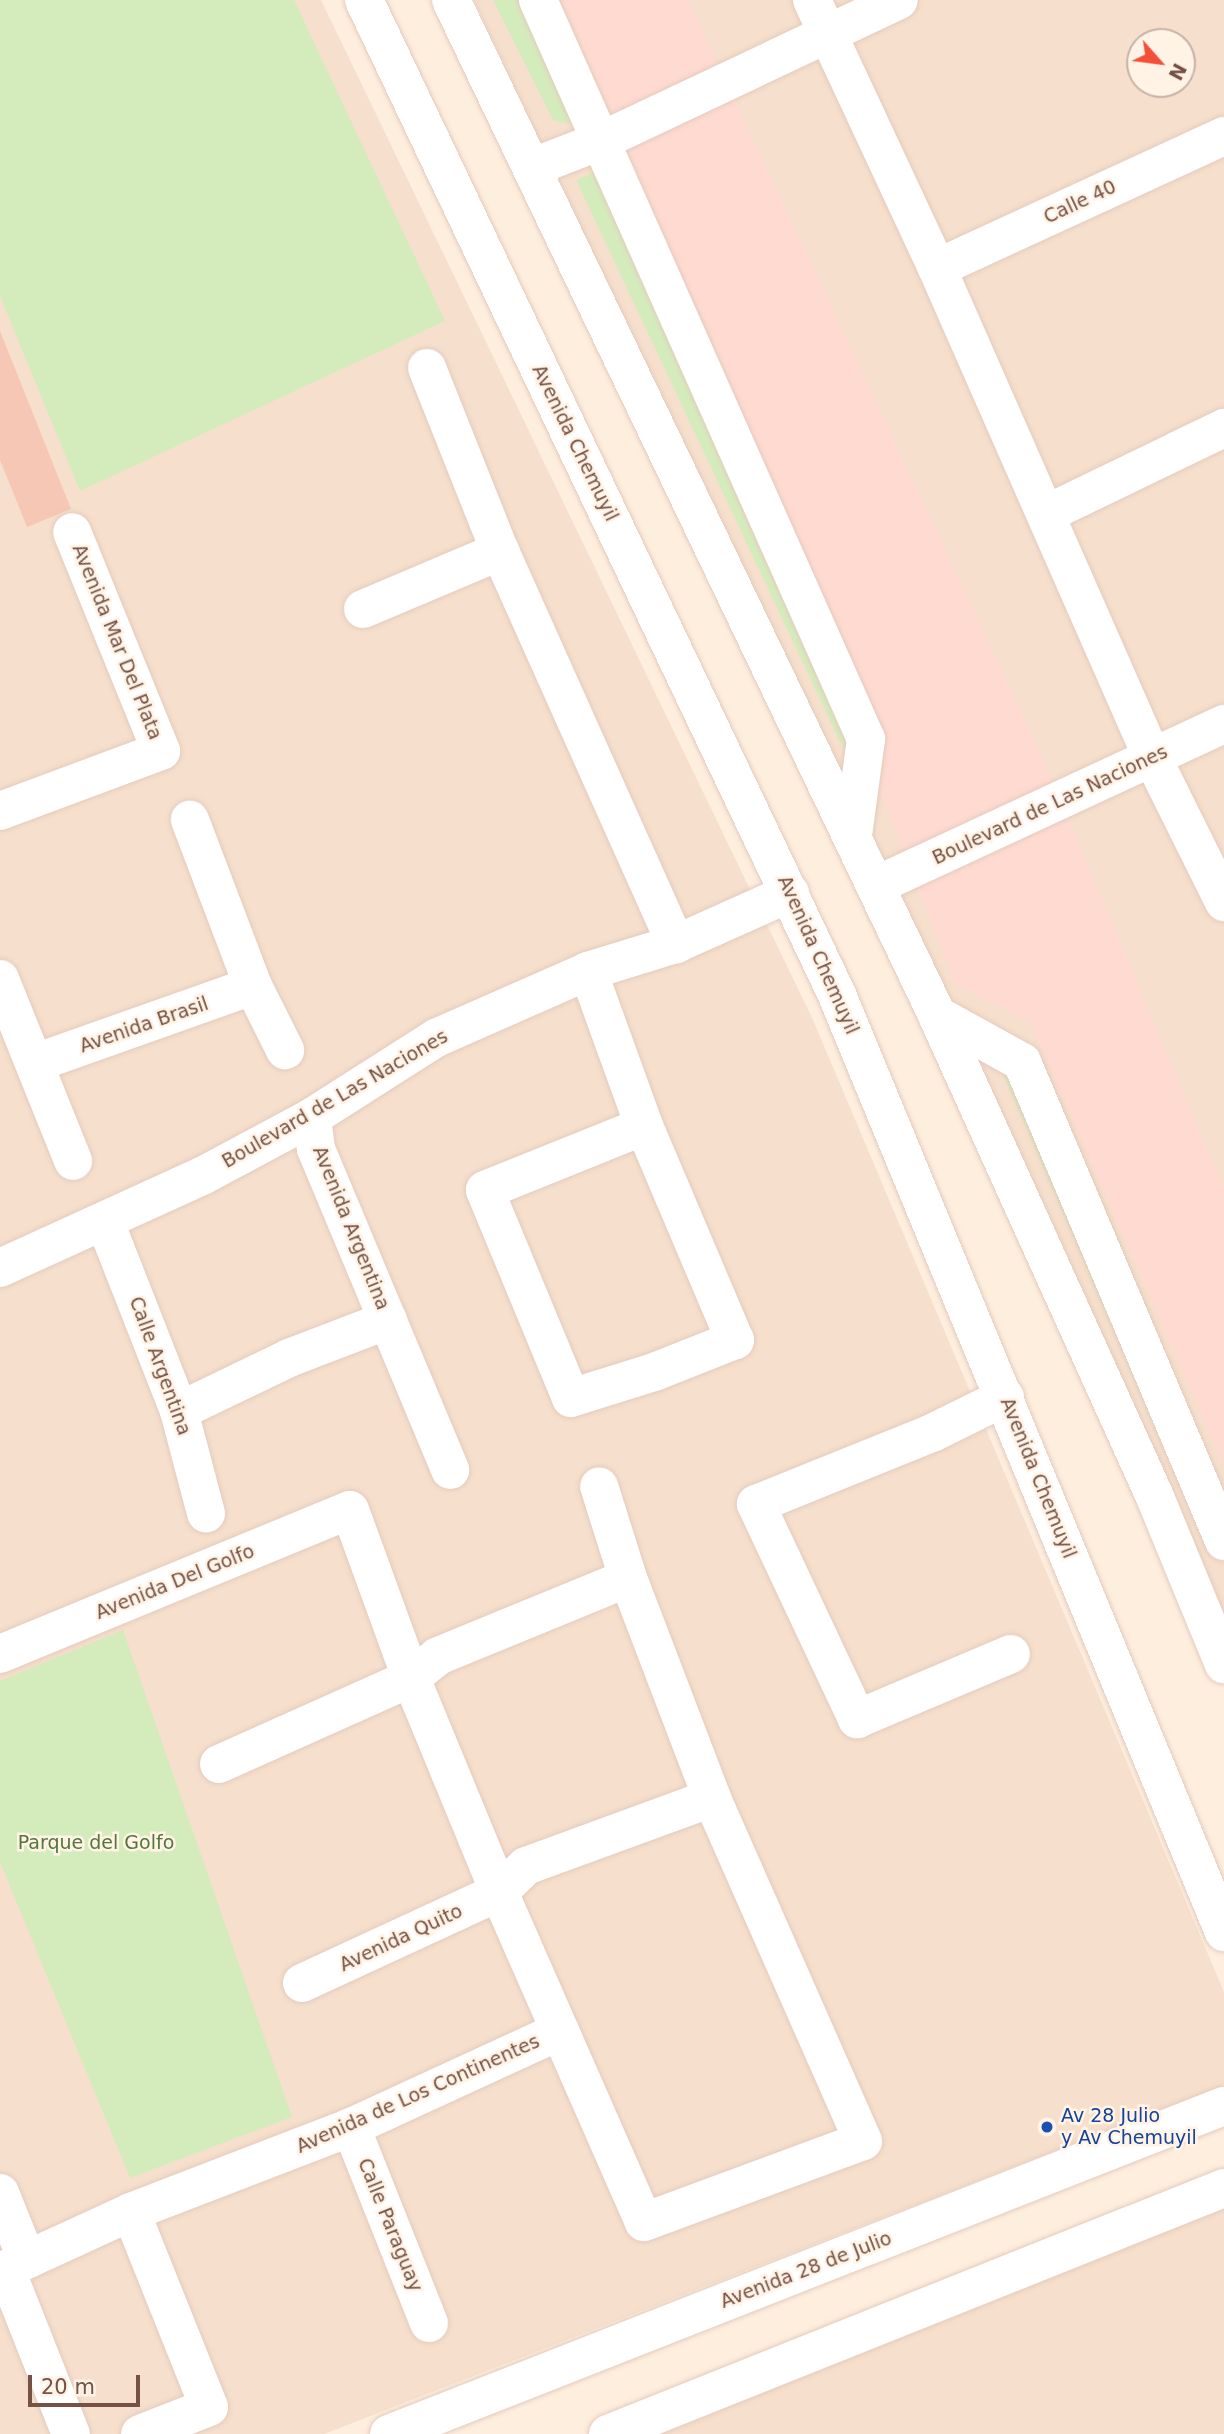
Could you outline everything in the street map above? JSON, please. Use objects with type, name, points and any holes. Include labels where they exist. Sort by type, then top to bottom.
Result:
[{"type":"street","name":"Avenida Chemuyil","points":[[364,0],[837,995],[1224,1932]]},
{"type":"street","points":[[451,0],[877,885],[1155,1497],[1224,1664]]},
{"type":"street","points":[[538,0],[603,140],[866,739],[853,835]]},
{"type":"street","points":[[533,167],[603,140],[820,17],[899,0]]},
{"type":"street","points":[[820,17],[937,268],[1152,757],[1224,902]]},
{"type":"street","name":"Calle 40","points":[[937,268],[1224,136]]},
{"type":"street","points":[[427,368],[500,551],[676,944]]},
{"type":"street","points":[[1046,514],[1224,428]]},
{"type":"street","name":"Avenida Mar Del Plata","points":[[0,811],[162,751],[72,532]]},
{"type":"street","points":[[363,609],[500,551]]},
{"type":"street","name":"Boulevard de Las Naciones","points":[[877,885],[1224,724]]},
{"type":"street","points":[[190,820],[253,986],[285,1050]]},
{"type":"street","name":"Boulevard de Las Naciones","points":[[0,1268],[204,1175],[312,1117],[436,1038],[588,971],[676,944],[790,893]]},
{"type":"street","points":[[588,971],[644,1126],[735,1340],[654,1372],[571,1398],[485,1190],[644,1126]]},
{"type":"street","points":[[0,979],[73,1161]]},
{"type":"street","name":"Avenida Brasil","points":[[35,1063],[253,986]]},
{"type":"street","points":[[937,1015],[1022,1062],[1212,1478],[1224,1541]]},
{"type":"street","name":"Avenida Argentina","points":[[179,1410],[289,1358],[388,1320],[316,1149],[312,1117]]},
{"type":"street","name":"Calle Argentina","points":[[105,1222],[179,1410],[206,1513]]},
{"type":"street","points":[[388,1320],[450,1470]]},
{"type":"street","points":[[1005,1397],[932,1433],[756,1504],[856,1719],[1011,1654]]},
{"type":"street","points":[[1155,1497],[1212,1478]]},
{"type":"street","points":[[560,2031],[644,2222],[863,2141],[712,1798],[628,1578],[599,1486]]},
{"type":"street","name":"Avenida Del Golfo","points":[[0,1654],[350,1510]]},
{"type":"street","name":"Avenida de Los Continentes","points":[[11,2267],[131,2212],[351,2127],[560,2031],[499,1892],[411,1678],[350,1510]]},
{"type":"street","points":[[219,1764],[411,1678],[438,1656],[628,1578]]},
{"type":"street","name":"Avenida Quito","points":[[303,1983],[499,1892],[526,1866],[712,1798]]},
{"type":"street","name":"Avenida 28 de Julio","points":[[389,2434],[1224,2106]]},
{"type":"street","name":"Calle Paraguay","points":[[351,2127],[429,2323]]},
{"type":"street","points":[[608,2434],[1224,2188]]},
{"type":"street","points":[[0,2193],[11,2267],[71,2434]]},
{"type":"street","points":[[131,2212],[209,2407],[139,2434]]},
{"type":"shaded area","points":[[0,0],[321,0],[813,1020],[1224,1992],[1224,2085],[324,2434],[0,2434]]},
{"type":"shaded area","points":[[474,0],[1224,0],[1224,1621]]},
{"type":"shaded area","points":[[561,0],[688,0],[1046,765],[1224,1190],[1224,1466],[1030,1022],[956,984],[875,779],[878,729]]},
{"type":"shaded area","points":[[1224,2200],[1224,2434],[622,2434]]},
{"type":"green space","points":[[0,0],[294,0],[445,321],[80,491],[0,296]]},
{"type":"green space","points":[[493,0],[523,0],[574,111],[569,123],[553,120]]},
{"type":"green space","points":[[596,171],[852,752],[849,761],[576,180]]},
{"type":"green space","points":[[996,1058],[1010,1068],[1174,1461],[1169,1460]]},
{"type":"green space","name":"Parque del Golfo","points":[[123,1630],[292,2117],[130,2178],[0,1862],[0,1681]]},
{"type":"building","points":[[0,331],[71,509],[27,527],[0,460]]},
{"type":"place","name":"Av 28 Julio y Av Chemuyil","points":[[1047,2127]]}]
